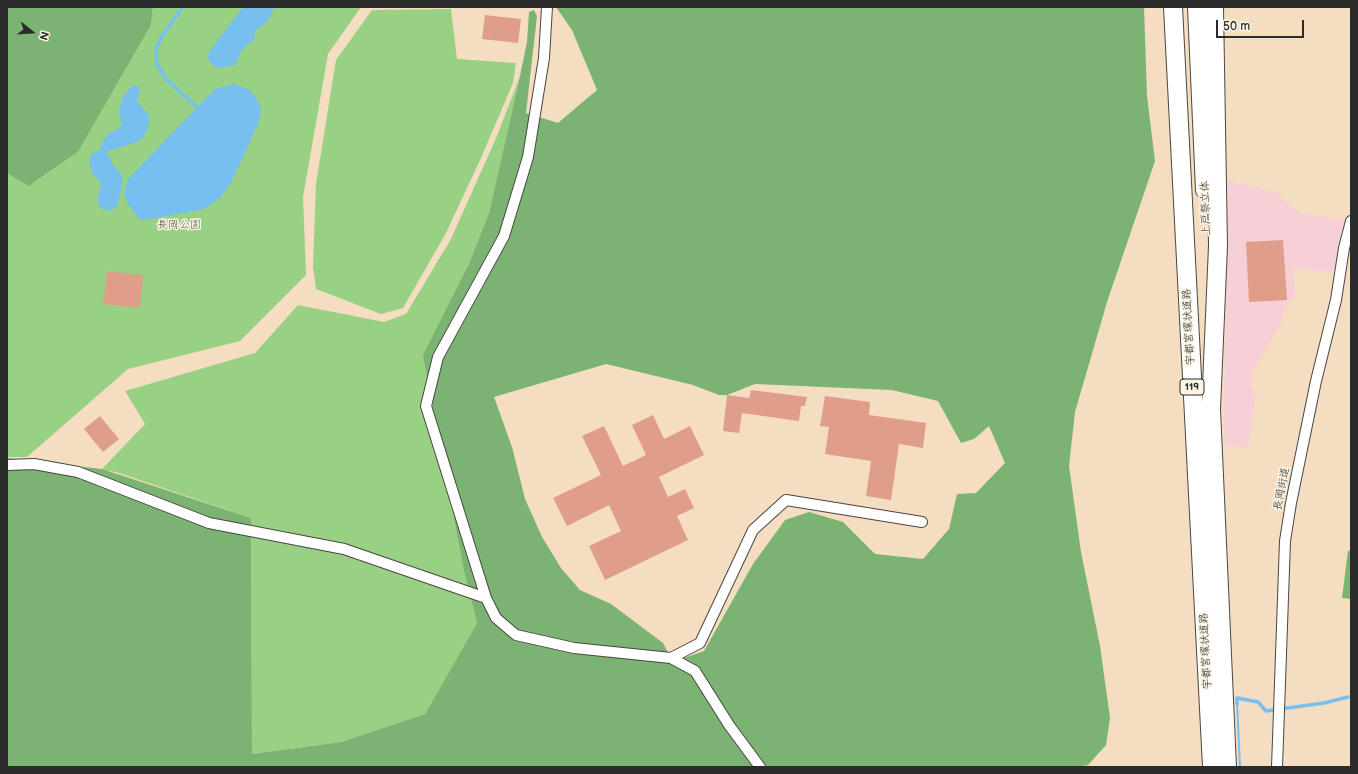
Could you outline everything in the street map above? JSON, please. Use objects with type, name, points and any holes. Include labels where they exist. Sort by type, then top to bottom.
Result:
[{"type":"highway","name":"宇都宮環状道路","points":[[1173,7],[1212,767]]},
{"type":"highway","name":"上戸祭立体","points":[[1185,7],[1194,248],[1193,402]]},
{"type":"highway","name":"上戸祭立体","points":[[1197,7],[1207,223],[1211,409]]},
{"type":"highway","name":"宇都宮環状道路","points":[[1214,7],[1218,246],[1211,409],[1227,767]]},
{"type":"street","points":[[547,7],[544,58],[528,157],[504,236],[438,357],[426,406],[486,598],[496,618],[516,635],[574,648],[671,658],[695,671],[729,725],[760,767]]},
{"type":"street","name":"長岡街道","points":[[1277,767],[1285,541],[1294,488],[1316,381],[1336,300],[1344,248],[1351,221]]},
{"type":"street","points":[[7,465],[34,464],[78,472],[209,523],[344,549],[486,598]]},
{"type":"street","points":[[671,658],[700,643],[753,530],[786,500],[922,522]]},
{"type":"shaded area","points":[[1228,181],[1275,192],[1298,212],[1345,221],[1338,247],[1334,273],[1292,267],[1296,294],[1283,312],[1282,320],[1252,374],[1251,387],[1255,396],[1249,447],[1224,445]]},
{"type":"green space","points":[[7,7],[153,7],[151,25],[78,152],[29,186],[7,173]]},
{"type":"green space","name":"長岡公園","points":[[153,7],[361,7],[328,54],[303,197],[306,275],[240,341],[128,369],[27,457],[7,457],[7,168],[34,183],[78,152],[151,25]]},
{"type":"green space","points":[[556,7],[1144,7],[1147,96],[1155,161],[1107,302],[1075,412],[1069,466],[1081,552],[1100,646],[1110,718],[1106,745],[1088,765],[1078,767],[7,767],[7,458],[102,469],[251,518],[252,754],[341,742],[425,714],[477,623],[465,575],[423,355],[468,266],[489,213],[527,42],[529,12],[534,10],[537,16],[526,113],[558,123],[597,90],[572,30]],"holes":[[[606,364],[693,385],[719,395],[727,395],[755,384],[892,390],[938,401],[961,443],[974,439],[989,426],[1005,463],[976,493],[957,494],[949,529],[923,559],[875,554],[843,522],[809,512],[785,520],[753,564],[704,651],[673,662],[663,643],[611,604],[580,590],[561,568],[542,537],[525,499],[512,447],[494,397]]]},
{"type":"green space","points":[[451,9],[457,59],[516,63],[513,83],[481,158],[446,233],[403,308],[381,314],[316,289],[313,267],[316,184],[336,60],[372,10]]},
{"type":"green space","points":[[520,76],[489,213],[468,266],[465,575],[477,623],[425,714],[341,742],[252,754],[251,518],[119,473],[102,469],[145,424],[125,391],[255,353],[298,305],[384,322],[406,314],[451,239],[497,136]]},
{"type":"green space","points":[[1351,550],[1351,599],[1342,598],[1348,551]]},
{"type":"water","points":[[243,7],[275,7],[267,22],[255,31],[254,40],[245,46],[235,65],[216,68],[208,59],[209,52]]},
{"type":"water","points":[[234,84],[250,90],[261,107],[259,122],[231,183],[220,198],[204,209],[146,220],[139,219],[128,204],[124,193],[128,179],[215,89]]},
{"type":"water","points":[[132,85],[138,86],[140,91],[137,101],[148,114],[148,128],[143,137],[136,142],[107,151],[102,155],[100,161],[100,148],[104,140],[109,133],[118,129],[122,124],[119,113],[122,98]]},
{"type":"water","points":[[1236,701],[1238,701],[1241,767],[1239,767]]},
{"type":"building","points":[[485,15],[521,19],[518,43],[482,39]]},
{"type":"building","points":[[1283,240],[1287,300],[1249,302],[1246,242]]},
{"type":"building","points":[[107,271],[143,275],[140,308],[103,304]]},
{"type":"building","points":[[751,390],[807,397],[805,406],[801,406],[799,421],[742,413],[739,433],[723,431],[727,395],[749,398]]},
{"type":"building","points":[[825,396],[870,402],[869,415],[926,423],[923,448],[899,444],[891,500],[866,496],[871,461],[825,454],[829,427],[820,426]]},
{"type":"building","points":[[653,415],[664,439],[690,426],[704,455],[659,477],[668,497],[685,489],[694,508],[677,516],[688,540],[605,580],[589,546],[621,531],[609,505],[567,526],[553,498],[601,475],[582,436],[604,426],[623,466],[646,455],[632,425]]},
{"type":"building","points":[[100,416],[119,439],[103,452],[84,429]]},
{"type":"waterway","points":[[183,7],[162,36],[156,50],[157,64],[166,79],[200,110]]},
{"type":"waterway","points":[[100,161],[102,169],[111,178],[112,182],[108,200]]},
{"type":"waterway","points":[[1237,704],[1237,698],[1258,702],[1266,711],[1324,703],[1348,697]]}]
